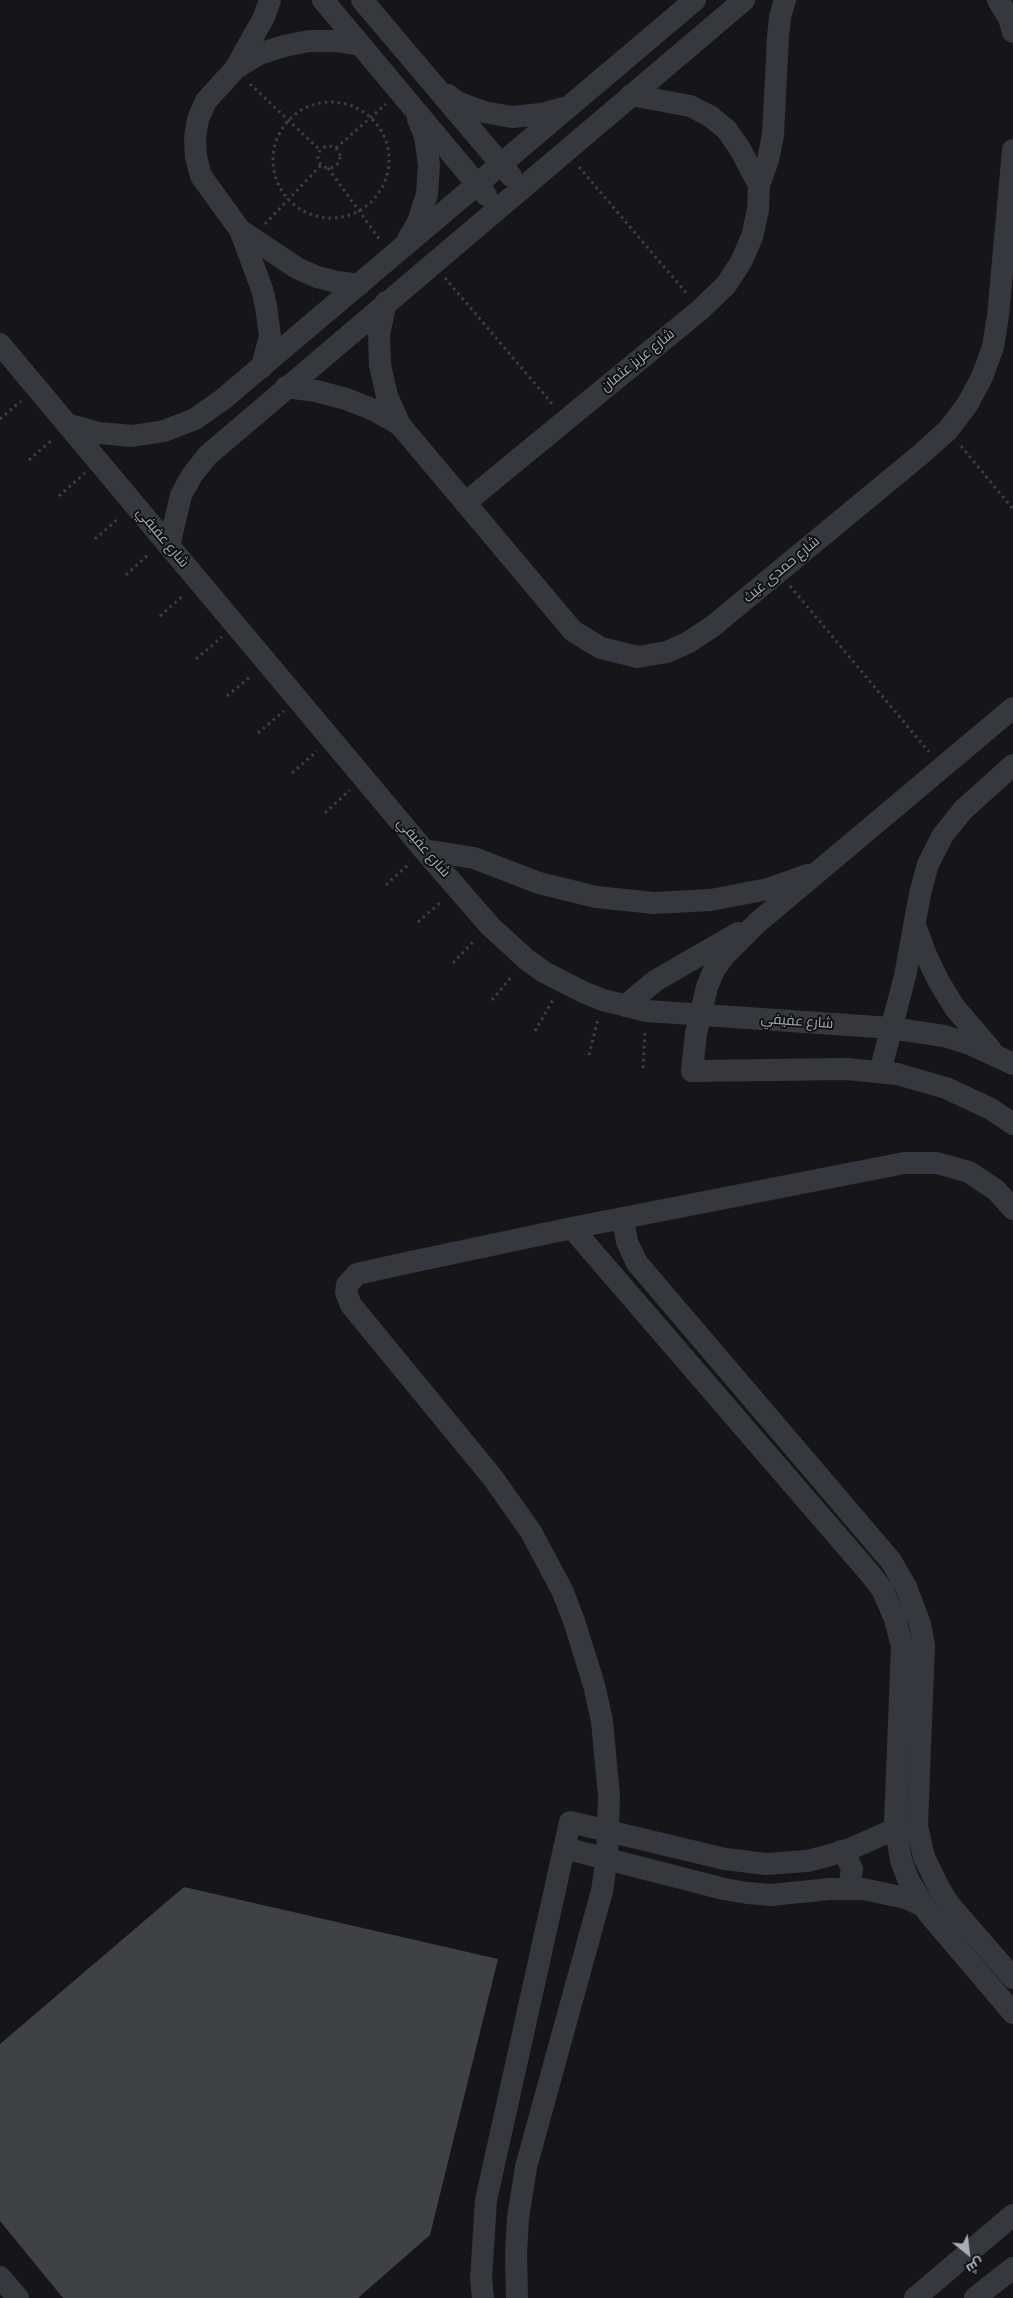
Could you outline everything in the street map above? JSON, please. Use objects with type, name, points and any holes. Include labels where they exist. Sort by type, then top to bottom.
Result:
[{"type":"street","points":[[270,0],[264,17],[235,69],[206,101],[198,119],[195,138],[196,157],[201,176],[246,234],[291,265],[310,274],[338,282],[359,285]]},
{"type":"street","points":[[323,0],[497,208]]},
{"type":"street","points":[[362,0],[522,188]]},
{"type":"street","points":[[381,0],[381,22]]},
{"type":"street","points":[[68,425],[99,433],[123,435],[164,431],[195,419],[222,400],[262,367],[695,0]]},
{"type":"street","points":[[167,543],[181,495],[192,475],[208,455],[744,0]]},
{"type":"street","name":"شارع عزيز عثمان","points":[[465,502],[700,310],[726,286],[742,262],[752,237],[758,210],[759,185],[768,160],[773,135],[779,27],[785,0]]},
{"type":"street","points":[[998,0],[1009,18],[1013,32]]},
{"type":"street","points":[[235,69],[259,54],[309,41],[335,41],[360,45]]},
{"type":"street","points":[[434,85],[457,102],[484,112],[512,117],[541,114],[569,107]]},
{"type":"street","name":"شارع عزيز عثمان","points":[[631,95],[690,106],[710,116],[727,130],[740,148],[759,185]]},
{"type":"street","points":[[398,251],[418,222],[427,194],[429,165],[425,136],[414,109]]},
{"type":"street","name":"شارع حمدى غيث","points":[[386,302],[379,334],[380,365],[387,396],[400,425],[573,631],[601,648],[638,656],[674,649],[714,626],[948,430],[967,405],[982,377],[993,348],[998,316],[1013,150]]},
{"type":"street","points":[[246,234],[269,321],[270,336],[262,367]]},
{"type":"street","name":"شارع عفيفي","points":[[0,344],[424,850],[490,926],[526,959],[563,983],[603,1000],[647,1011],[891,1028],[944,1036],[1004,1059]]},
{"type":"street","name":"شارع حمدى غيث","points":[[286,387],[316,391],[346,399],[374,410],[400,425]]},
{"type":"street","points":[[1013,708],[757,923],[724,956],[714,970],[699,1016],[692,1071],[847,1069],[897,1074],[946,1088],[991,1109],[1013,1124]]},
{"type":"street","points":[[880,1072],[905,976],[914,923],[928,864],[943,835],[962,810],[1013,765]]},
{"type":"street","points":[[424,850],[474,858],[540,883],[596,897],[654,903],[711,900],[759,891],[823,869]]},
{"type":"street","points":[[625,1006],[655,981],[757,923]]},
{"type":"street","points":[[914,923],[926,955],[955,1008],[1004,1059]]},
{"type":"street","points":[[517,2298],[516,2254],[518,2218],[526,2167],[602,1891],[609,1832],[607,1758],[596,1694],[586,1652],[562,1590],[535,1539],[513,1504],[351,1305],[346,1292],[351,1278],[364,1272],[572,1228],[904,1162],[920,1161],[953,1166],[969,1172],[996,1190],[1013,1209]]},
{"type":"street","points":[[623,1218],[631,1254],[643,1271],[891,1561],[914,1603],[924,1645],[917,1826],[924,1857],[948,1903],[1013,1978]]},
{"type":"street","points":[[572,1228],[872,1576],[890,1606],[902,1646],[896,1830],[901,1860],[908,1879],[923,1906],[1013,2013]]},
{"type":"street","points":[[600,1259],[627,1242]]},
{"type":"street","points":[[872,1576],[891,1561]]},
{"type":"street","points":[[898,1739],[920,1741]]},
{"type":"street","points":[[484,2298],[481,2279],[486,2200],[570,1822],[745,1862],[786,1863],[807,1861],[841,1851],[896,1830]]},
{"type":"street","points":[[564,1848],[724,1889],[747,1893],[778,1894],[846,1888],[885,1893],[923,1906]]},
{"type":"street","points":[[841,1851],[852,1868],[850,1882],[846,1888]]},
{"type":"street","points":[[915,2298],[1013,2215]]},
{"type":"street","points":[[975,2298],[999,2291],[1013,2268]]},
{"type":"street","points":[[0,2277],[18,2298]]},
{"type":"path","points":[[235,69],[320,150]]},
{"type":"path","points":[[336,148],[399,91]]},
{"type":"path","points":[[329,101],[352,105],[371,117],[385,137],[389,161],[387,174],[380,190],[368,204],[358,211],[337,218],[316,216],[296,207],[288,200],[281,190],[273,166],[275,141],[288,120],[307,107],[329,101]]},
{"type":"path","points":[[336,148],[327,146],[320,150],[318,160],[321,165],[328,168],[358,211],[398,251]]},
{"type":"path","points":[[328,168],[337,164],[339,160],[340,156],[336,148]]},
{"type":"path","points":[[566,151],[700,310]]},
{"type":"path","points":[[246,234],[288,200],[321,165]]},
{"type":"path","points":[[432,263],[566,420]]},
{"type":"path","points":[[0,418],[37,388]]},
{"type":"path","points":[[29,460],[68,425]]},
{"type":"path","points":[[948,430],[1013,509]]},
{"type":"path","points":[[59,496],[98,462]]},
{"type":"path","points":[[95,539],[134,504]]},
{"type":"path","points":[[126,575],[167,543]]},
{"type":"path","points":[[778,572],[943,768]]},
{"type":"path","points":[[160,616],[199,581]]},
{"type":"path","points":[[196,659],[236,625]]},
{"type":"path","points":[[227,696],[267,663]]},
{"type":"path","points":[[258,733],[298,700]]},
{"type":"path","points":[[292,773],[331,739]]},
{"type":"path","points":[[325,813],[363,778]]},
{"type":"path","points":[[386,885],[424,850]]},
{"type":"path","points":[[418,922],[457,888]]},
{"type":"path","points":[[453,963],[490,926]]},
{"type":"path","points":[[492,1000],[526,959]]},
{"type":"path","points":[[535,1031],[563,983]]},
{"type":"path","points":[[590,1055],[603,1000]]},
{"type":"path","points":[[643,1068],[647,1011]]},
{"type":"building","points":[[184,1887],[498,1959],[430,2235],[358,2298],[63,2298],[0,2221],[0,2044]]}]
